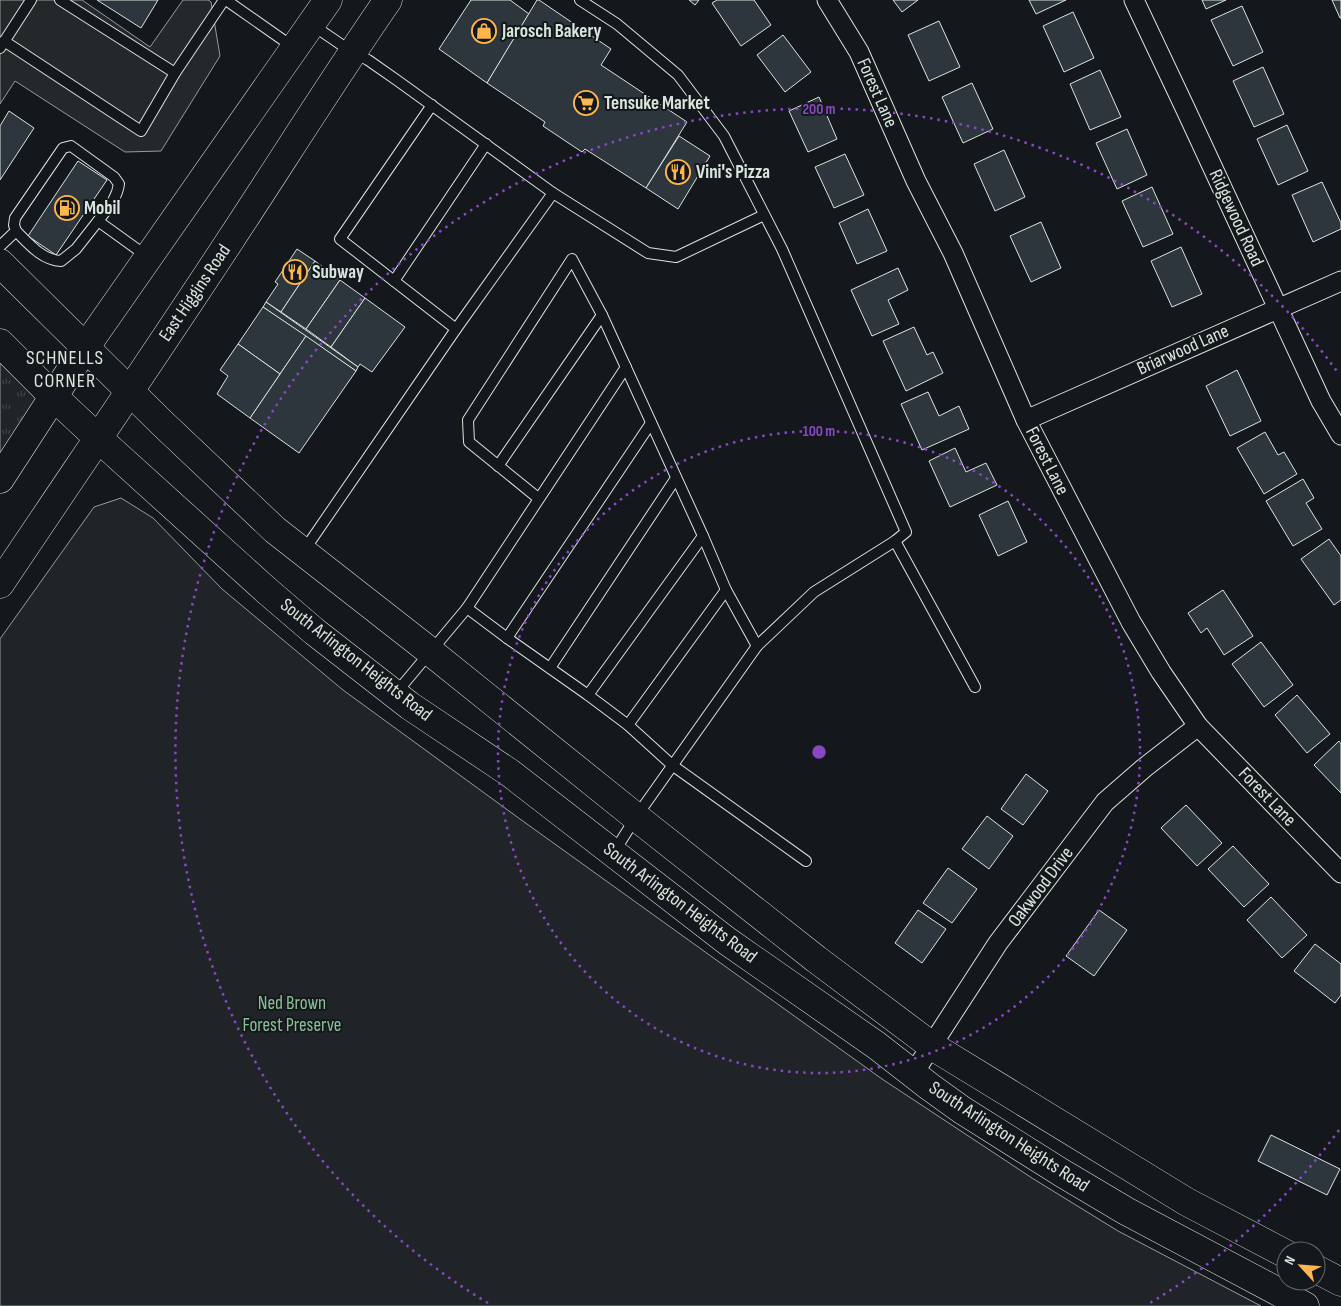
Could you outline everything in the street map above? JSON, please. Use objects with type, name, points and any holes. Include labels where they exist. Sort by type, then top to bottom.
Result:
[{"type":"main road","points":[[0,479],[85,348],[328,0]]},
{"type":"main road","name":"East Higgins Road","points":[[0,584],[130,392],[388,0]]},
{"type":"main road","name":"South Arlington Heights Road","points":[[0,263],[130,392],[275,530],[816,960],[932,1046],[1187,1202],[1276,1249]]},
{"type":"main road","name":"South Arlington Heights Road","points":[[0,343],[98,438],[308,626],[410,706],[510,773],[727,941],[876,1045],[962,1110],[1126,1211],[1305,1306]]},
{"type":"main road","points":[[1326,1274],[1341,1282]]},
{"type":"street","name":"Forest Lane","points":[[827,0],[859,52],[916,180],[953,253],[1026,420],[1131,622],[1161,672],[1198,726],[1341,873]]},
{"type":"street","name":"Ridgewood Road","points":[[1134,0],[1321,401],[1341,435]]},
{"type":"street","name":"Briarwood Lane","points":[[1026,420],[1341,281]]},
{"type":"street","name":"Oakwood Drive","points":[[913,1074],[998,943],[1105,802],[1144,768],[1198,726]]},
{"type":"lane","points":[[32,0],[2,45],[141,131],[175,73],[225,0],[294,48]]},
{"type":"lane","points":[[60,0],[175,73]]},
{"type":"lane","points":[[580,0],[617,24],[678,75],[724,136],[782,250],[906,532],[895,541],[814,592],[757,646],[636,817],[614,853]]},
{"type":"lane","points":[[311,24],[352,52],[368,60],[553,193],[648,253],[676,257],[764,215]]},
{"type":"lane","points":[[432,105],[340,239],[456,329]]},
{"type":"lane","points":[[394,281],[486,144]]},
{"type":"lane","points":[[71,146],[114,177],[119,184],[115,198],[98,221],[76,249],[62,261],[52,261],[37,252],[16,231],[14,225],[16,218],[63,148],[71,146]]},
{"type":"lane","points":[[302,553],[456,329],[553,193]]},
{"type":"lane","points":[[98,221],[148,257]]},
{"type":"lane","points":[[0,246],[16,231]]},
{"type":"lane","points":[[538,498],[469,442],[468,420],[572,259],[602,315],[726,590],[757,646]]},
{"type":"lane","points":[[498,466],[602,315]]},
{"type":"lane","points":[[395,694],[467,608],[626,367]]},
{"type":"lane","points":[[507,638],[651,423]]},
{"type":"lane","points":[[550,668],[676,478]]},
{"type":"lane","points":[[588,695],[703,536]]},
{"type":"lane","points":[[895,541],[975,687]]},
{"type":"lane","points":[[628,725],[726,590]]},
{"type":"lane","points":[[467,608],[628,725],[672,765],[806,861]]},
{"type":"green space","points":[[0,348],[54,397],[0,479]]},
{"type":"green space","name":"Ned Brown Forest Preserve","points":[[121,498],[153,518],[222,589],[343,690],[882,1079],[1032,1178],[1118,1231],[1261,1306],[0,1306],[0,639],[94,507]]},
{"type":"shaded area","points":[[0,0],[82,0],[150,47],[183,0],[208,0],[211,2],[220,56],[161,151],[125,152],[15,81],[0,104]]},
{"type":"building","points":[[97,0],[158,0],[141,28]]},
{"type":"building","name":"Jarosch Bakery","points":[[471,0],[510,0],[529,14],[487,83],[439,49]]},
{"type":"building","name":"Tensuke Market","points":[[537,0],[611,49],[601,65],[687,122],[646,188],[585,149],[582,152],[543,126],[545,122],[487,83]]},
{"type":"building","points":[[689,0],[699,0],[695,5]]},
{"type":"building","points":[[717,0],[754,0],[771,25],[741,46],[712,3]]},
{"type":"building","points":[[893,0],[918,0],[902,12]]},
{"type":"building","points":[[1029,0],[1066,0],[1036,14]]},
{"type":"building","points":[[1202,0],[1226,0],[1206,9]]},
{"type":"building","points":[[1332,0],[1341,0],[1341,18],[1340,18]]},
{"type":"building","points":[[1242,6],[1263,52],[1233,66],[1211,20]]},
{"type":"building","points":[[1073,12],[1094,58],[1064,72],[1043,26]]},
{"type":"building","points":[[939,21],[960,67],[929,81],[908,35]]},
{"type":"building","points":[[783,35],[811,72],[785,92],[757,55]]},
{"type":"building","points":[[1263,67],[1284,114],[1254,127],[1233,81]]},
{"type":"building","points":[[1100,70],[1121,117],[1090,130],[1070,84]]},
{"type":"building","points":[[972,83],[993,129],[963,143],[942,97]]},
{"type":"building","points":[[819,97],[837,139],[808,152],[789,111]]},
{"type":"building","points":[[9,111],[34,128],[0,180],[0,126]]},
{"type":"building","points":[[1287,125],[1308,171],[1278,185],[1257,139]]},
{"type":"building","points":[[1127,129],[1147,175],[1117,189],[1096,143]]},
{"type":"building","name":"Vini's Pizza","points":[[679,136],[710,156],[678,209],[646,188]]},
{"type":"building","points":[[1004,150],[1025,197],[995,211],[974,164]]},
{"type":"building","points":[[845,154],[864,195],[834,208],[815,167]]},
{"type":"building","name":"Mobil","points":[[78,161],[107,180],[56,255],[28,236]]},
{"type":"building","points":[[1322,182],[1341,223],[1341,229],[1313,242],[1292,195]]},
{"type":"building","points":[[1152,187],[1173,234],[1143,247],[1122,201]]},
{"type":"building","points":[[868,209],[887,251],[857,264],[839,223]]},
{"type":"building","points":[[1041,222],[1061,268],[1031,282],[1010,236]]},
{"type":"building","points":[[1181,247],[1202,294],[1172,307],[1151,261]]},
{"type":"building","name":"Subway","points":[[297,249],[315,261],[281,312],[266,302],[278,284],[275,282]]},
{"type":"building","points":[[315,261],[340,280],[306,329],[281,312]]},
{"type":"building","points":[[898,268],[908,290],[888,300],[899,324],[872,336],[851,290]]},
{"type":"building","points":[[340,280],[365,298],[331,347],[306,329]]},
{"type":"building","points":[[365,298],[405,327],[372,372],[360,364],[358,367],[331,347]]},
{"type":"building","points":[[266,302],[358,367],[356,371],[263,307]]},
{"type":"building","points":[[263,307],[306,336],[280,374],[238,344]]},
{"type":"building","points":[[914,327],[927,355],[933,352],[943,373],[906,391],[883,341]]},
{"type":"building","points":[[306,336],[356,371],[299,453],[250,418]]},
{"type":"building","points":[[238,344],[280,374],[250,418],[217,394],[228,376],[220,370]]},
{"type":"building","points":[[1237,370],[1261,421],[1230,436],[1206,386]]},
{"type":"building","points":[[928,392],[939,416],[959,406],[969,429],[922,450],[901,404]]},
{"type":"building","points":[[1265,432],[1278,455],[1284,452],[1297,474],[1264,494],[1237,448]]},
{"type":"building","points":[[955,448],[966,472],[986,463],[997,485],[950,507],[929,461]]},
{"type":"building","points":[[1303,479],[1314,498],[1306,503],[1322,529],[1293,546],[1266,501]]},
{"type":"building","points":[[1008,501],[1027,542],[998,556],[979,515]]},
{"type":"building","points":[[1329,539],[1341,556],[1341,600],[1334,605],[1301,559]]},
{"type":"building","points":[[1223,590],[1253,636],[1224,655],[1207,628],[1201,633],[1188,613]]},
{"type":"building","points":[[1261,642],[1293,685],[1264,707],[1232,664]]},
{"type":"building","points":[[1297,695],[1330,734],[1307,753],[1275,715]]},
{"type":"building","points":[[1339,741],[1341,744],[1341,793],[1314,765]]},
{"type":"building","points":[[1026,774],[1048,791],[1023,825],[1001,809]]},
{"type":"building","points":[[1186,805],[1222,843],[1197,866],[1161,828]]},
{"type":"building","points":[[987,816],[1013,836],[989,869],[962,849]]},
{"type":"building","points":[[1233,846],[1269,884],[1244,907],[1208,869]]},
{"type":"building","points":[[948,868],[977,889],[952,923],[923,903]]},
{"type":"building","points":[[1271,897],[1307,935],[1282,958],[1247,920]]},
{"type":"building","points":[[918,910],[946,929],[922,963],[895,943]]},
{"type":"building","points":[[1099,910],[1127,930],[1094,976],[1066,956]]},
{"type":"building","points":[[1315,944],[1341,964],[1341,995],[1335,1003],[1294,971]]},
{"type":"building","points":[[1271,1135],[1340,1169],[1327,1195],[1258,1161]]},
{"type":"place","name":"Jarosch Bakery","points":[[484,31]]},
{"type":"place","name":"Tensuke Market","points":[[586,103]]},
{"type":"place","name":"Vini's Pizza","points":[[678,172]]},
{"type":"place","name":"Mobil","points":[[67,208]]},
{"type":"place","name":"Subway","points":[[295,272]]},
{"type":"district","name":"SCHNELLS CORNER","points":[[65,370]]}]
